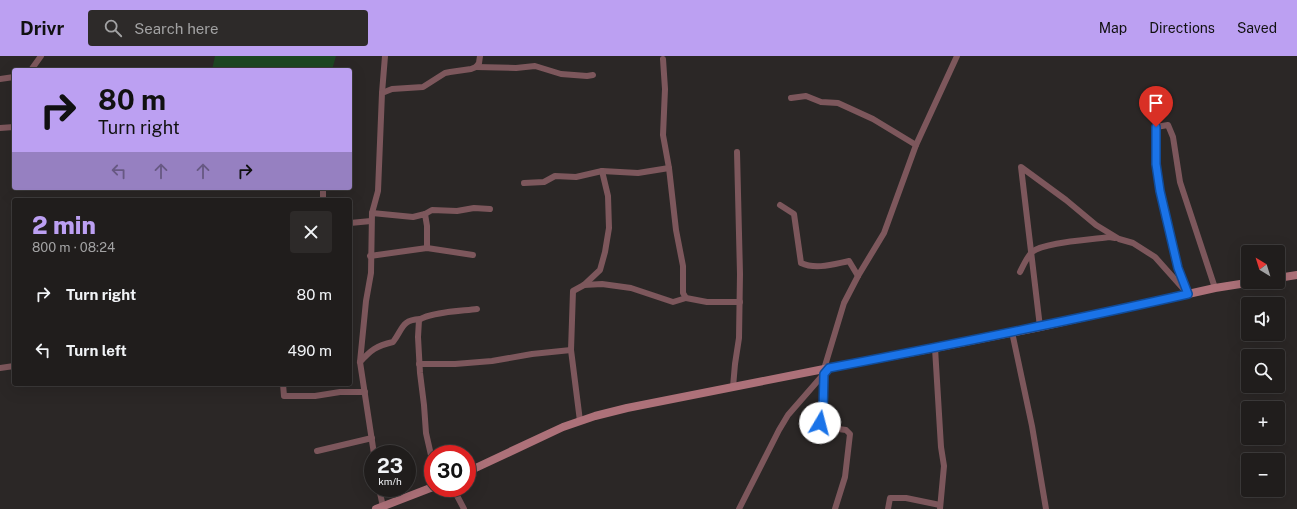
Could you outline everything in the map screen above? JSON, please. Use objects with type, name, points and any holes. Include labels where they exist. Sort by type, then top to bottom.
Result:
[{"type":"main road","points":[[1285,277],[1297,275]]},
{"type":"main road","points":[[476,468],[563,427],[626,408],[1040,327],[1214,288],[1241,284]]},
{"type":"main road","points":[[380,508],[424,491]]},
{"type":"street","points":[[32,68],[41,56]]},
{"type":"street","points":[[373,445],[360,362],[366,301],[371,273],[371,221],[378,191],[385,56]]},
{"type":"street","points":[[476,67],[479,63],[480,56]]},
{"type":"street","points":[[835,509],[845,477],[850,434],[846,430],[824,427],[820,423],[823,412],[826,370],[844,303],[858,276],[884,233],[916,145],[957,56]]},
{"type":"street","points":[[664,59],[666,89],[663,135],[669,168],[676,230],[684,266],[683,293],[686,298]]},
{"type":"street","points":[[382,93],[392,89],[423,87],[445,73],[476,67],[516,68],[535,66],[561,74],[593,75]]},
{"type":"street","points":[[0,79],[12,77]]},
{"type":"street","points":[[792,98],[806,96],[820,102],[838,103],[873,119],[916,145]]},
{"type":"street","points":[[1188,294],[1179,271],[1160,191],[1156,164],[1156,127],[1168,125],[1173,137],[1180,182],[1214,288]]},
{"type":"street","points":[[0,128],[12,127]]},
{"type":"street","points":[[733,387],[739,338],[740,302],[736,152]]},
{"type":"street","points":[[1040,327],[1021,167],[1066,200],[1096,225],[1119,239]]},
{"type":"street","points":[[524,183],[544,182],[555,176],[576,177],[602,171],[638,173],[669,168]]},
{"type":"street","points":[[580,422],[571,350],[573,291],[584,285],[600,270],[605,252],[609,228],[608,196],[602,171]]},
{"type":"street","points":[[780,205],[794,214],[801,263],[807,265],[828,265],[849,261],[858,276]]},
{"type":"street","points":[[372,213],[413,217],[426,214],[432,210],[457,211],[474,208],[490,209]]},
{"type":"street","points":[[426,214],[427,248]]},
{"type":"street","points":[[352,223],[371,221]]},
{"type":"street","points":[[1020,272],[1031,253],[1042,247],[1109,237],[1133,243],[1155,257],[1188,294]]},
{"type":"street","points":[[370,256],[427,248],[473,255]]},
{"type":"street","points":[[584,285],[602,284],[631,288],[673,302],[686,298],[707,302],[740,302]]},
{"type":"street","points":[[360,362],[371,350],[393,342],[406,322],[440,314],[477,309]]},
{"type":"street","points":[[420,319],[418,328],[419,364],[426,433],[429,445]]},
{"type":"street","points":[[1012,332],[1032,426],[1046,509]]},
{"type":"street","points":[[888,509],[890,498],[906,498],[940,507],[944,466],[941,447],[935,348]]},
{"type":"street","points":[[419,364],[455,364],[492,361],[532,354],[571,350]]},
{"type":"street","points":[[0,368],[12,366]]},
{"type":"street","points":[[739,509],[788,415],[826,370]]},
{"type":"street","points":[[283,386],[284,396],[316,396],[340,392],[364,392]]},
{"type":"street","points":[[317,451],[372,438]]},
{"type":"street","points":[[379,497],[380,508]]},
{"type":"street","points":[[458,497],[464,509]]},
{"type":"green space","points":[[215,56],[336,56],[333,68],[212,68]]},
{"type":"route","points":[[820,423],[823,412],[824,374],[829,368],[1040,327],[1188,294],[1178,268],[1160,191],[1156,164],[1156,127]]}]
